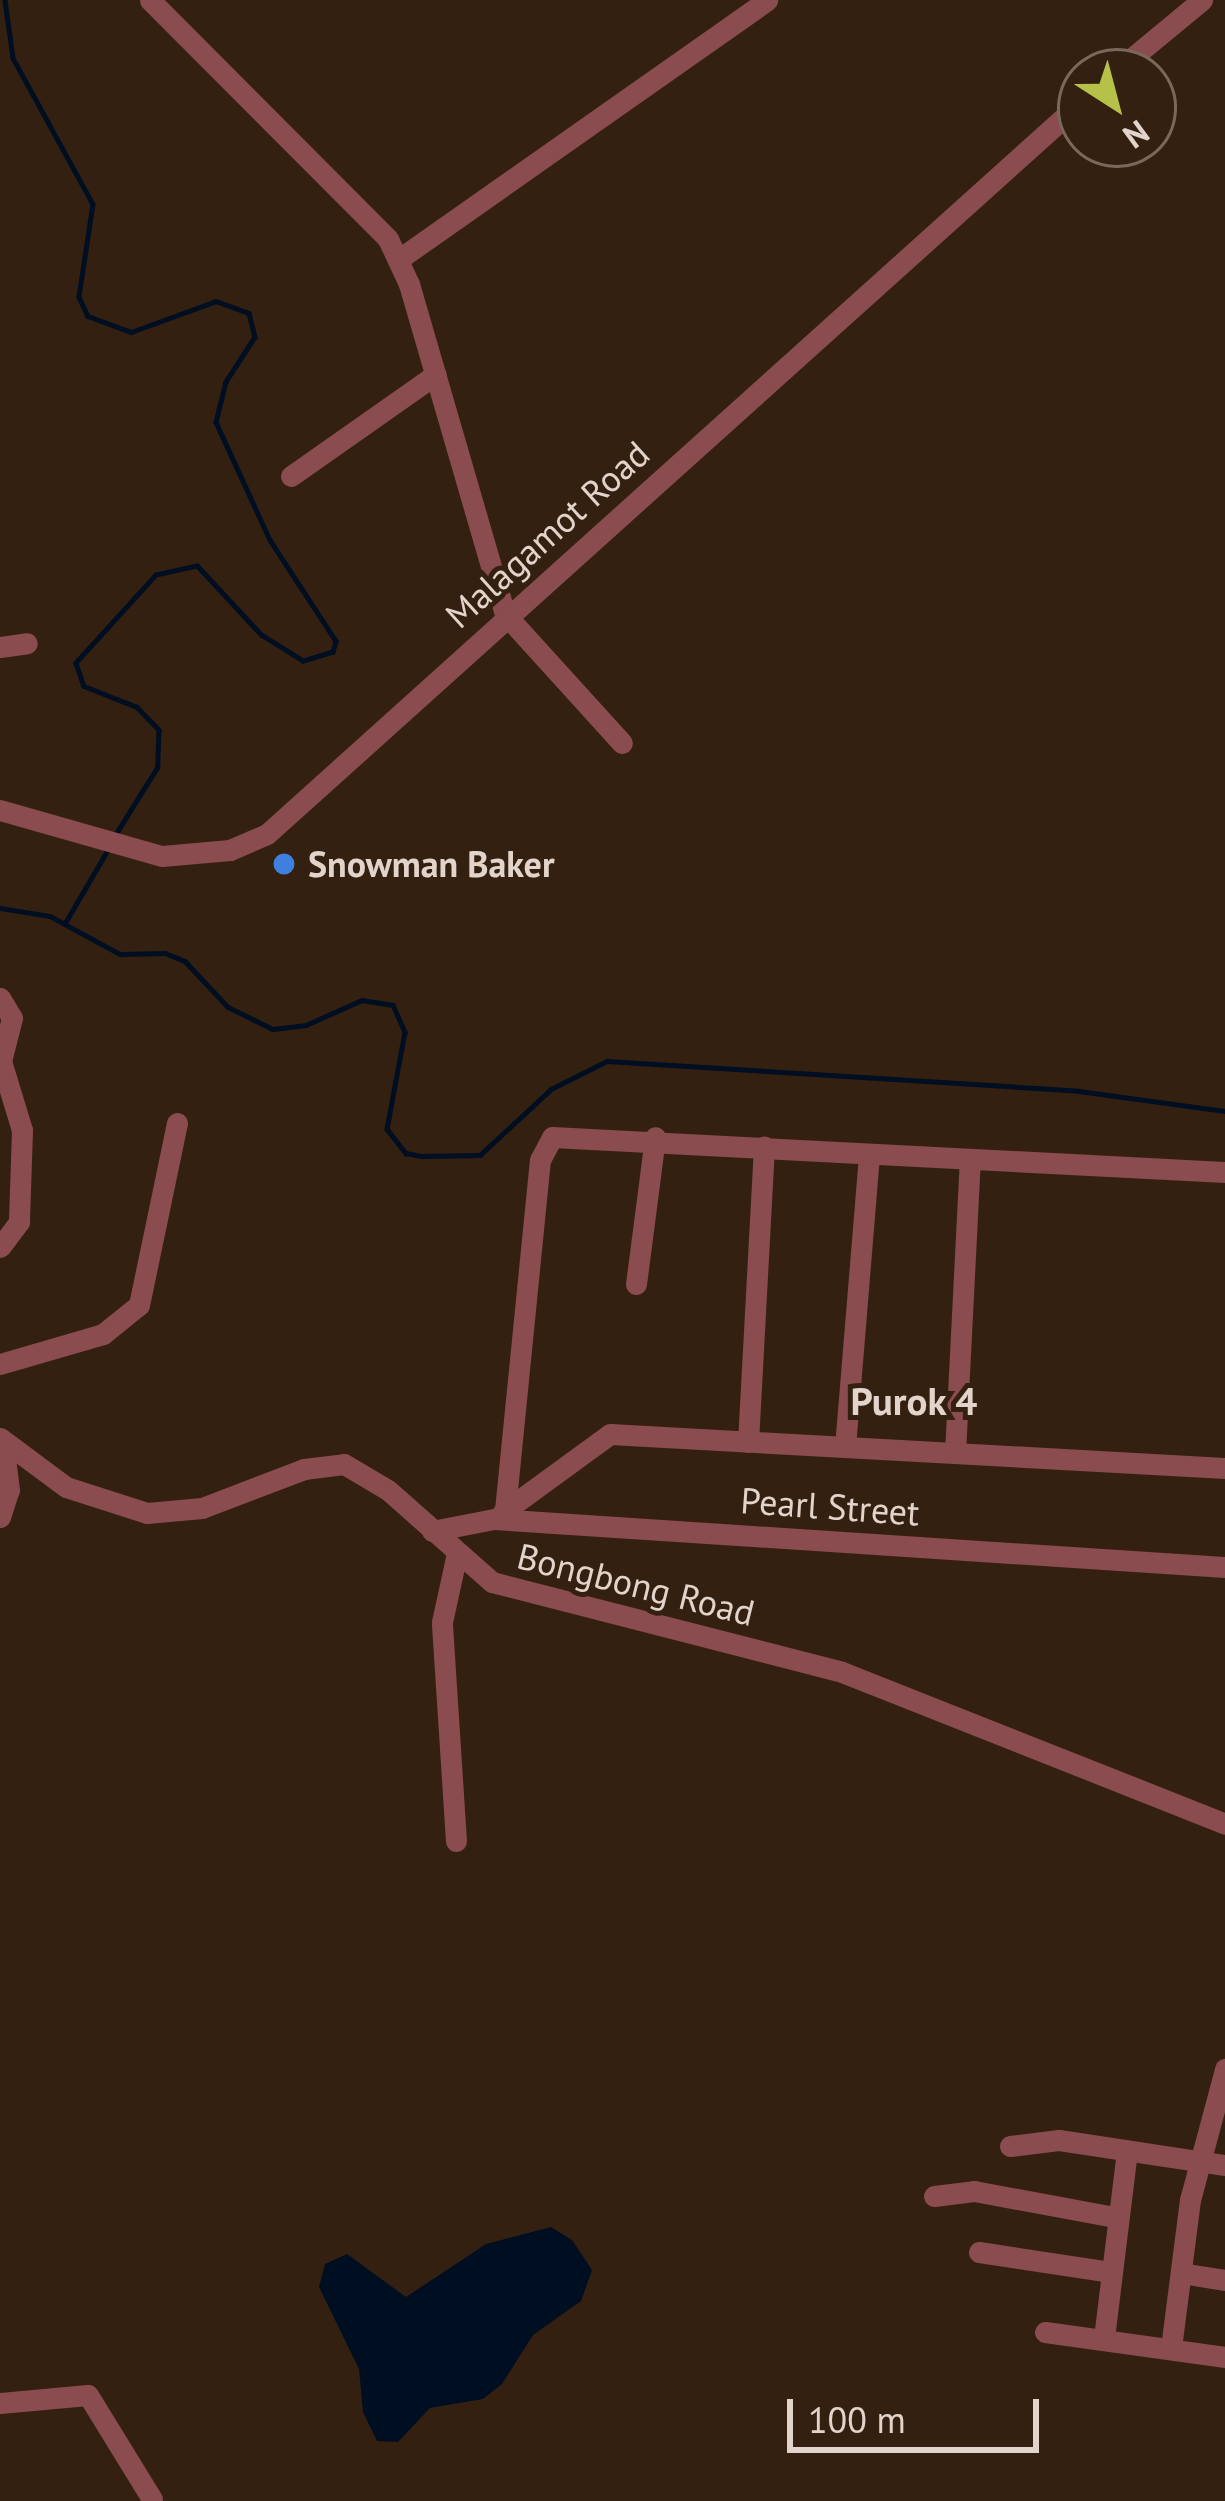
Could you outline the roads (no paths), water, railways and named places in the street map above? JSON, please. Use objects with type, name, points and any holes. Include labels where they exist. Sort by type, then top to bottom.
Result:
[{"type":"street","points":[[150,0],[349,193],[399,259],[505,614],[622,742]]},
{"type":"street","points":[[399,259],[766,0]]},
{"type":"street","points":[[1144,48],[1202,0]]},
{"type":"street","name":"Malagamot Road","points":[[0,810],[143,852],[205,856],[266,834],[505,614],[1057,123]]},
{"type":"street","points":[[291,476],[436,374]]},
{"type":"street","points":[[0,647],[27,643]]},
{"type":"street","points":[[0,998],[12,1018],[1,1061],[22,1130],[20,1222],[0,1247]]},
{"type":"street","points":[[0,1364],[104,1334],[139,1305],[177,1123]]},
{"type":"street","points":[[500,1514],[545,1143],[569,1132],[869,1154],[1225,1172]]},
{"type":"street","points":[[636,1284],[655,1137]]},
{"type":"street","points":[[748,1442],[764,1146]]},
{"type":"street","points":[[844,1447],[869,1154]]},
{"type":"street","points":[[955,1453],[970,1159]]},
{"type":"street","points":[[500,1514],[610,1434],[1225,1468]]},
{"type":"street","points":[[0,1517],[9,1490],[1,1440]]},
{"type":"street","name":"Bongbong Road","points":[[1,1440],[66,1487],[147,1513],[202,1508],[304,1469],[344,1464],[432,1531],[456,1558],[492,1582],[730,1640],[909,1695],[1225,1824]]},
{"type":"street","name":"Pearl Street","points":[[432,1531],[500,1514],[1225,1567]]},
{"type":"street","points":[[456,1558],[442,1622],[456,1841]]},
{"type":"street","points":[[1171,2348],[1201,2161],[1225,2069]]},
{"type":"street","points":[[1010,2146],[1059,2140],[1225,2165]]},
{"type":"street","points":[[1104,2338],[1127,2150]]},
{"type":"street","points":[[934,2196],[974,2192],[1119,2218]]},
{"type":"street","points":[[979,2252],[1112,2272]]},
{"type":"street","points":[[1181,2273],[1225,2280]]},
{"type":"street","points":[[1046,2332],[1225,2357]]},
{"type":"street","points":[[0,2403],[74,2392],[99,2402],[123,2459],[152,2499]]},
{"type":"water","points":[[551,2227],[572,2240],[592,2270],[581,2301],[533,2335],[502,2384],[483,2399],[430,2408],[398,2442],[377,2441],[363,2412],[359,2369],[319,2287],[325,2264],[347,2254],[406,2297],[486,2244]]},
{"type":"waterway","points":[[5,0],[13,58],[93,204],[79,297],[88,316],[131,332],[216,301],[249,313],[255,337],[226,382],[216,422],[270,540],[336,641],[333,652],[303,661],[261,635],[197,566],[156,575],[76,663],[84,686],[137,707],[159,730],[158,767],[115,836]]},
{"type":"waterway","points":[[65,923],[110,846]]},
{"type":"waterway","points":[[0,908],[50,916],[120,954],[165,953],[185,961],[228,1007],[273,1029],[306,1025],[362,1000],[393,1005],[405,1032],[387,1129],[406,1153],[422,1156],[480,1155],[551,1089],[607,1061],[1079,1091],[1225,1111]]},
{"type":"place","name":"Snowman Baker","points":[[284,864]]},
{"type":"district","name":"Purok 4","points":[[914,1401]]}]
